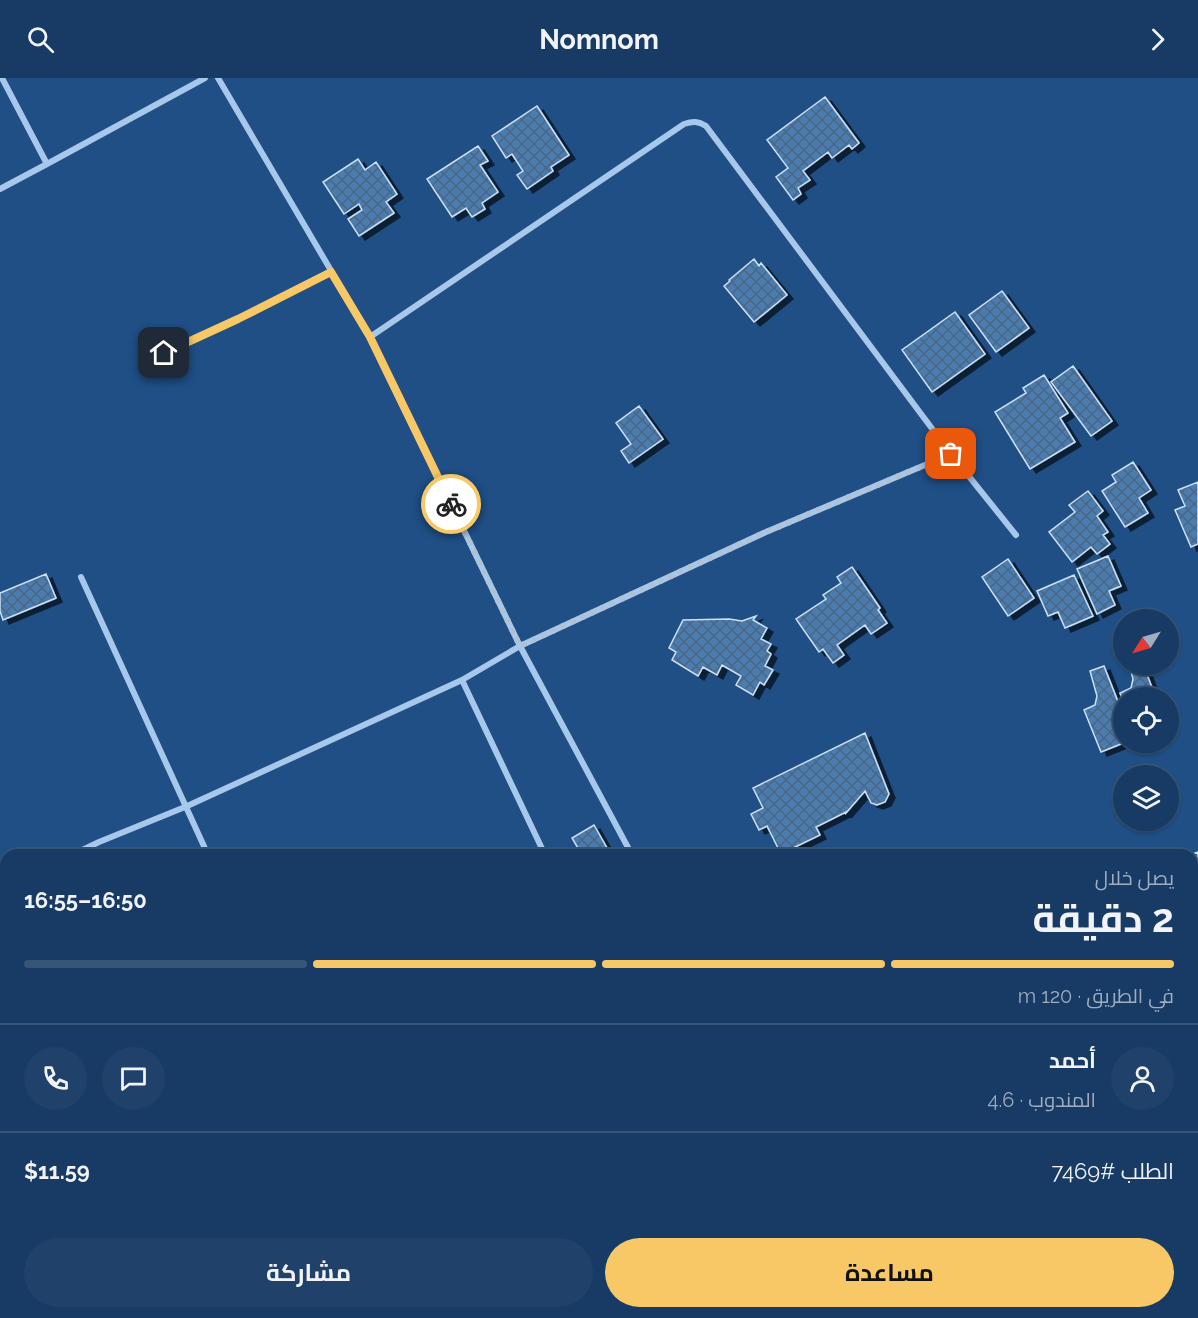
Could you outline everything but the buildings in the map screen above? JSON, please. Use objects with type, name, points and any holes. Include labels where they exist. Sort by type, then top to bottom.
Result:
[{"type":"street","points":[[2,78],[47,164]]},
{"type":"street","points":[[0,189],[205,78]]},
{"type":"street","points":[[218,78],[370,337],[520,646],[629,849]]},
{"type":"street","points":[[370,337],[684,124],[700,122],[706,126],[951,454],[1016,535]]},
{"type":"street","points":[[164,353],[331,272]]},
{"type":"street","points":[[84,849],[185,807],[462,680],[520,646],[766,532],[951,454]]},
{"type":"street","points":[[81,577],[205,849]]},
{"type":"street","points":[[462,680],[542,849]]},
{"type":"way so far","points":[[451,504],[520,646],[766,532],[951,454]]},
{"type":"route","points":[[164,353],[331,272],[370,337],[451,504]]}]
